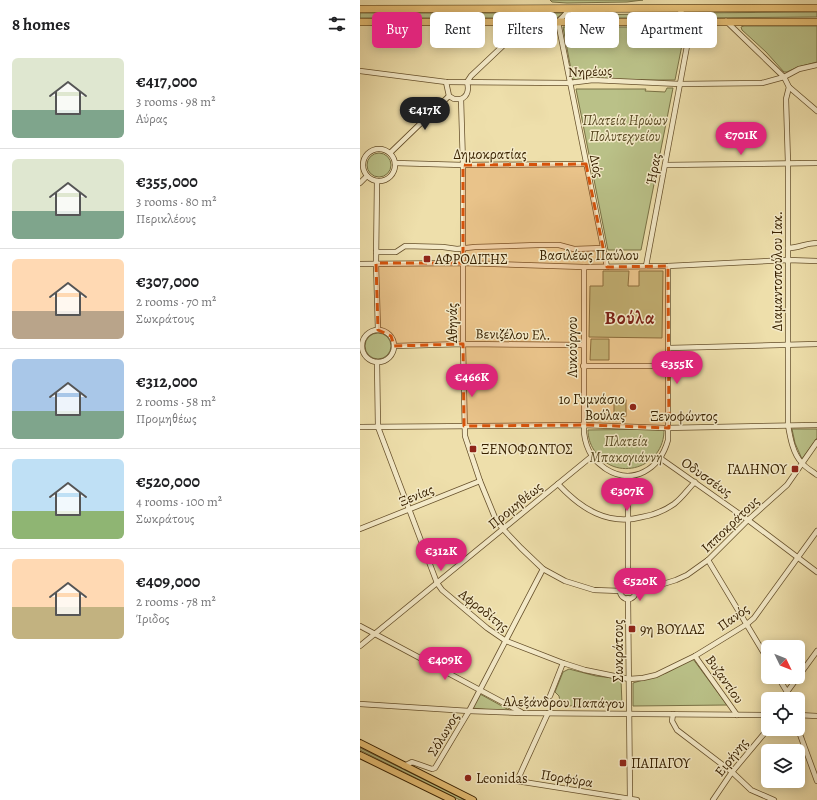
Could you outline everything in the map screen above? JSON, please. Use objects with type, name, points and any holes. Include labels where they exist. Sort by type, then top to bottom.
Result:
[{"type":"highway","points":[[360,9],[817,8]]},
{"type":"highway","points":[[717,21],[817,22]]},
{"type":"highway","points":[[360,22],[493,22]]},
{"type":"highway","points":[[558,22],[627,22]]},
{"type":"main road","points":[[360,743],[473,800]]},
{"type":"main road","points":[[360,755],[452,800]]},
{"type":"street","points":[[558,22],[570,9]]},
{"type":"street","points":[[726,21],[784,77],[789,87],[817,111]]},
{"type":"street","name":"Διός","points":[[558,22],[607,267]]},
{"type":"street","name":"Αθηνάς","points":[[501,48],[471,76],[467,82],[468,87],[466,95],[461,99],[463,165],[463,344],[465,436],[492,511],[503,529],[543,569],[565,581],[584,587],[605,591],[621,591]]},
{"type":"street","name":"Ήρας","points":[[646,266],[687,48]]},
{"type":"street","name":"Νηρέως","points":[[360,72],[446,82],[570,83],[592,80],[680,84],[762,83],[817,65]]},
{"type":"street","points":[[446,82],[449,96],[454,99],[461,99]]},
{"type":"street","name":"Διαμαντοπούλου Ιακ.","points":[[789,87],[786,99],[788,163],[788,425],[790,438],[802,464]]},
{"type":"street","points":[[390,153],[449,96]]},
{"type":"street","points":[[382,149],[394,157],[395,163],[395,169],[389,178],[377,181],[367,176],[361,166],[365,156],[372,150],[382,149]]},
{"type":"street","name":"Δημοκρατίας","points":[[395,163],[463,165],[586,164]]},
{"type":"street","points":[[665,165],[817,163]]},
{"type":"street","points":[[360,183],[367,176]]},
{"type":"street","points":[[377,181],[376,263],[378,330]]},
{"type":"street","points":[[788,248],[798,248],[809,243],[817,243]]},
{"type":"street","points":[[376,252],[396,252],[405,246],[463,249],[475,247],[559,245],[574,248],[603,248]]},
{"type":"street","name":"Βασιλέως Παύλου","points":[[360,264],[463,263],[607,267],[668,266],[788,260],[817,261]]},
{"type":"street","points":[[628,583],[628,476],[636,475],[648,470],[660,458],[667,447],[669,428],[668,266]]},
{"type":"street","name":"Λυκούργου","points":[[584,267],[583,424],[585,440],[592,456],[600,465],[622,476],[628,476]]},
{"type":"street","points":[[378,330],[382,330],[391,336],[394,346],[388,359],[377,362],[371,361],[366,357],[361,346],[362,337],[369,332],[378,330]]},
{"type":"street","name":"Βενιζέλου Ελ.","points":[[394,346],[463,344],[583,345]]},
{"type":"street","points":[[669,348],[817,344]]},
{"type":"street","name":"Αφροδίτης","points":[[377,362],[378,427],[437,583],[442,590],[487,628],[506,641],[585,670],[629,679]]},
{"type":"street","points":[[583,366],[669,366]]},
{"type":"street","name":"Ξενοφώντος","points":[[360,427],[583,424],[669,428],[817,425]]},
{"type":"street","name":"Ιπποκράτους","points":[[636,591],[676,580],[687,575],[708,560],[781,490],[817,442]]},
{"type":"street","name":"Προμηθέως","points":[[360,646],[592,456]]},
{"type":"street","name":"Οδυσσέως","points":[[660,458],[696,482],[817,572]]},
{"type":"street","points":[[802,464],[817,475]]},
{"type":"street","name":"Ξενίας","points":[[360,529],[480,481]]},
{"type":"street","points":[[558,484],[574,499],[597,514],[610,519],[628,520],[642,518],[661,512],[674,504],[696,482]]},
{"type":"street","name":"Πανός","points":[[629,679],[656,675],[695,656],[747,624],[754,618],[817,531]]},
{"type":"street","points":[[708,560],[761,648]]},
{"type":"street","name":"Σόλωνος","points":[[404,766],[412,762],[432,769],[436,768],[469,711],[543,569]]},
{"type":"street","points":[[628,583],[634,586],[636,591],[634,595],[628,598],[623,596],[621,591],[623,586],[628,583]]},
{"type":"street","name":"Σωκράτους","points":[[628,598],[630,799]]},
{"type":"street","points":[[360,626],[522,713]]},
{"type":"street","points":[[782,684],[787,692],[817,651]]},
{"type":"street","name":"Βυζαντίου","points":[[695,656],[737,715]]},
{"type":"street","points":[[550,696],[563,663]]},
{"type":"street","name":"Αλεξάνδρου Παπάγου","points":[[360,704],[469,711],[548,714],[761,715]]},
{"type":"street","name":"Πορφύρα","points":[[548,714],[517,781],[637,800]]},
{"type":"street","points":[[673,714],[672,721],[677,730],[732,772],[751,790],[774,800]]},
{"type":"street","points":[[805,715],[817,716]]},
{"type":"street","name":"Ειρήνης","points":[[713,800],[732,772],[762,736]]},
{"type":"street","points":[[801,736],[817,781]]},
{"type":"highlighted area","points":[[586,164],[607,267],[668,266],[669,428],[589,425],[464,426],[463,344],[394,346],[391,336],[378,330],[376,263],[463,263],[463,165]]},
{"type":"green space","points":[[550,0],[643,0],[627,2],[567,3],[552,2]]},
{"type":"green space","points":[[817,12],[817,17],[717,18],[717,13]]},
{"type":"green space","points":[[360,13],[372,13],[372,18],[360,18]]},
{"type":"green space","points":[[422,13],[430,13],[430,18],[422,18]]},
{"type":"green space","points":[[485,13],[493,13],[493,18],[485,18]]},
{"type":"green space","points":[[557,13],[563,13],[557,18]]},
{"type":"green space","points":[[619,14],[627,14],[627,18],[619,18]]},
{"type":"green space","points":[[817,26],[817,62],[784,72],[766,52],[742,30],[741,27]]},
{"type":"green space","points":[[563,27],[565,27],[565,38]]},
{"type":"green space","points":[[619,27],[627,27],[627,48],[681,48],[675,80],[573,80],[567,48],[619,48]]},
{"type":"green space","name":"Πλατεία Ηρώων Πολυτεχνείου","points":[[667,88],[673,88],[641,250],[608,250],[576,89],[646,89],[645,91],[665,92]]},
{"type":"green space","points":[[379,153],[384,154],[390,160],[390,170],[384,176],[379,177],[374,176],[368,170],[367,165],[368,160],[374,154]]},
{"type":"green space","points":[[603,271],[629,271],[628,286],[639,286],[639,271],[663,271],[662,338],[589,337],[590,286],[603,286]]},
{"type":"green space","points":[[378,333],[387,337],[391,346],[387,355],[378,359],[369,355],[365,346],[369,337]]},
{"type":"green space","points":[[591,339],[609,339],[609,360],[590,360]]},
{"type":"green space","points":[[614,400],[626,400],[626,416],[614,416]]},
{"type":"green space","name":"Πλατεία Μπακογιάννη","points":[[664,429],[662,442],[656,454],[648,462],[637,467],[626,469],[614,467],[603,460],[591,445],[588,430]]},
{"type":"green space","points":[[792,429],[817,429],[817,438],[802,459],[795,443]]},
{"type":"green space","points":[[693,659],[727,705],[633,706],[633,683],[666,673]]},
{"type":"green space","points":[[569,669],[596,676],[621,679],[622,705],[561,706],[559,696],[555,692],[563,672]]},
{"type":"green space","points":[[480,694],[509,710],[509,712],[472,708]]},
{"type":"green space","points":[[360,748],[465,800],[460,800],[360,750]]},
{"type":"place","name":"ΑΦΡΟΔΙΤΗΣ","points":[[427,259]]},
{"type":"place","name":"1ο Γυμνάσιο Βούλας","points":[[633,407]]},
{"type":"place","name":"ΞΕΝΟΦΩΝΤΟΣ","points":[[473,449]]},
{"type":"place","name":"ΓΑΛΗΝΟΥ","points":[[795,469]]},
{"type":"place","name":"9η ΒΟΥΛΑΣ","points":[[632,629]]},
{"type":"place","name":"ΠΑΠΑΓΟΥ","points":[[623,763]]},
{"type":"place","name":"Leonidas","points":[[468,778]]},
{"type":"district","name":"Βούλα","points":[[630,318]]}]
